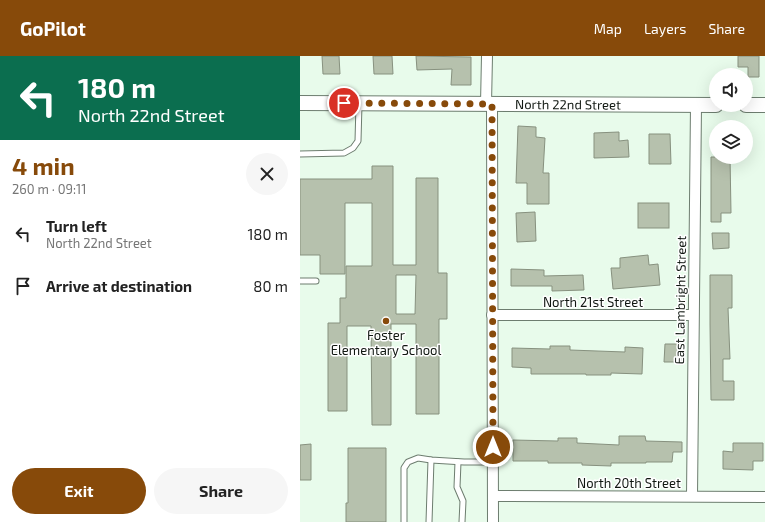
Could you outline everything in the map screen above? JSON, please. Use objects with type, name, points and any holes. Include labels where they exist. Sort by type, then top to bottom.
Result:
[{"type":"street","points":[[487,56],[492,315],[493,522]]},
{"type":"street","name":"North 22nd Street","points":[[300,103],[709,105]]},
{"type":"street","name":"East Lambright Street","points":[[692,496],[696,105]]},
{"type":"street","points":[[753,105],[765,105]]},
{"type":"street","name":"North 21st Street","points":[[492,315],[693,315]]},
{"type":"street","name":"North 20th Street","points":[[493,496],[765,497]]},
{"type":"lane","points":[[300,154],[344,153],[353,148],[358,141],[359,103]]},
{"type":"lane","points":[[300,280],[316,281]]},
{"type":"lane","points":[[404,522],[404,468],[412,459],[418,458],[458,462],[493,462]]},
{"type":"lane","points":[[429,522],[430,460]]},
{"type":"lane","points":[[458,462],[457,487],[462,501],[462,522]]},
{"type":"building","points":[[322,56],[339,56],[340,74],[323,74]]},
{"type":"building","points":[[373,56],[392,56],[393,74],[374,74]]},
{"type":"building","points":[[416,56],[471,57],[471,85],[451,85],[452,69],[417,70]]},
{"type":"building","points":[[738,56],[759,56],[759,77],[753,77],[753,68],[738,67]]},
{"type":"building","points":[[518,126],[536,127],[536,137],[545,138],[543,173],[549,173],[549,204],[527,204],[527,183],[516,183]]},
{"type":"building","points":[[619,132],[619,141],[628,140],[629,157],[594,158],[594,133]]},
{"type":"building","points":[[649,134],[670,134],[671,164],[649,164]]},
{"type":"building","points":[[711,164],[730,164],[731,213],[721,213],[721,222],[711,222]]},
{"type":"building","points":[[372,166],[393,166],[393,265],[416,265],[416,178],[438,178],[438,273],[447,273],[447,319],[439,319],[439,414],[416,414],[416,324],[391,324],[391,425],[372,425],[371,326],[347,326],[347,411],[328,411],[328,323],[340,323],[340,298],[346,298],[346,266],[372,266],[372,203],[345,203],[345,274],[320,274],[320,255],[300,255],[300,179],[372,179]],"holes":[[[396,275],[416,275],[415,314],[396,314]]]},
{"type":"building","points":[[638,203],[669,203],[669,228],[638,228]]},
{"type":"building","points":[[535,212],[536,241],[517,242],[516,213]]},
{"type":"building","points":[[712,233],[729,233],[729,248],[713,249]]},
{"type":"building","points":[[648,255],[649,265],[658,264],[660,285],[613,289],[611,268],[620,268],[620,258]]},
{"type":"building","points":[[511,269],[544,270],[544,276],[583,275],[584,290],[552,291],[552,286],[511,286]]},
{"type":"building","points":[[710,275],[732,275],[732,308],[728,308],[730,359],[723,359],[723,381],[734,381],[734,400],[711,400]]},
{"type":"building","points":[[665,344],[682,344],[682,362],[664,362]]},
{"type":"building","points":[[550,346],[570,346],[570,350],[625,352],[625,347],[643,348],[642,374],[531,374],[531,368],[512,367],[512,348],[550,349]]},
{"type":"building","points":[[619,436],[645,436],[646,441],[682,442],[682,452],[673,452],[672,462],[611,463],[611,466],[582,465],[582,463],[548,463],[548,461],[513,461],[513,440],[558,441],[558,438],[577,438],[577,443],[619,445]]},
{"type":"building","points":[[733,443],[763,443],[763,461],[753,461],[753,470],[723,469],[723,451],[733,452]]},
{"type":"building","points":[[311,444],[311,480],[300,480],[300,445]]},
{"type":"building","points":[[348,448],[386,448],[386,522],[346,522],[346,503],[348,503]]},
{"type":"place","name":"Foster Elementary School","points":[[386,321]]},
{"type":"route","points":[[344,103],[492,104],[493,447]]}]
